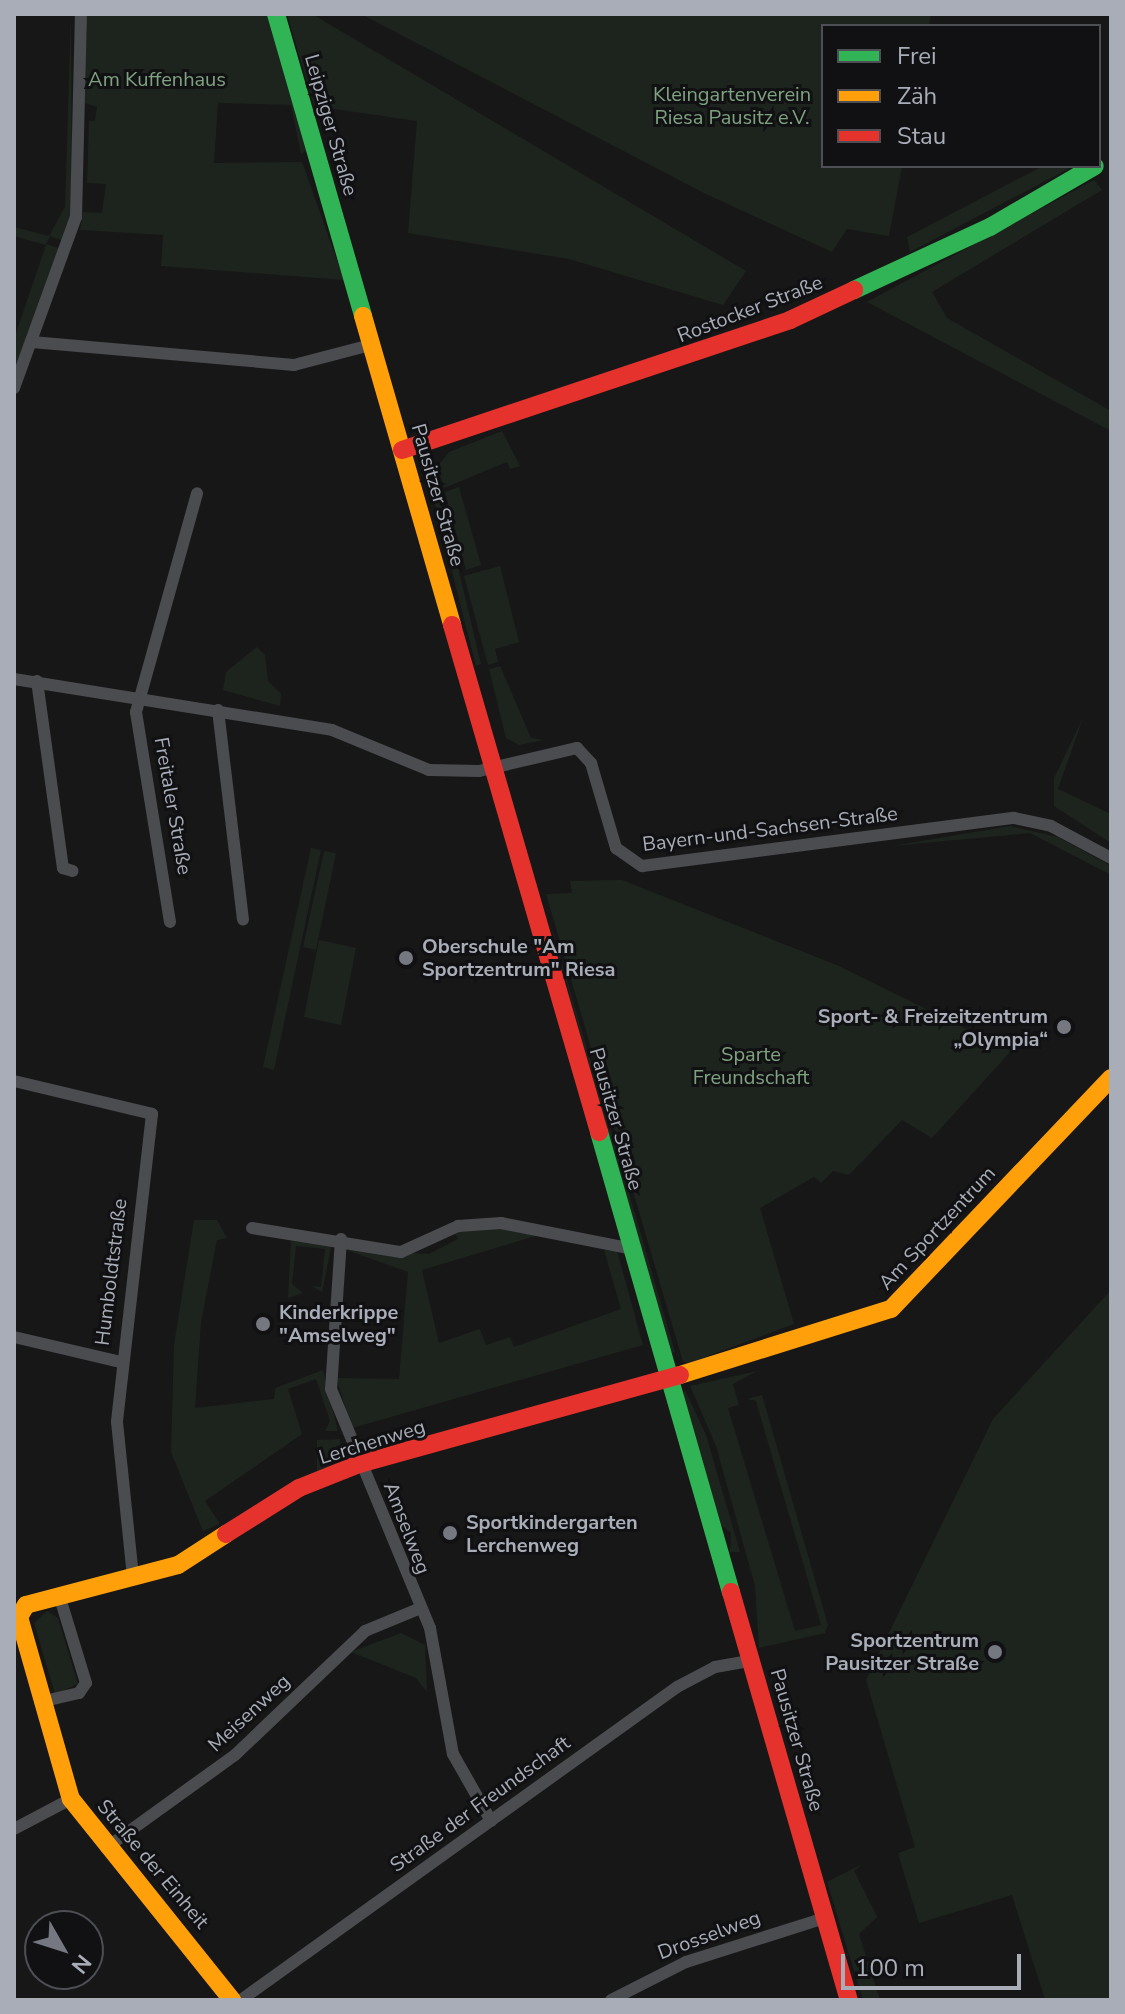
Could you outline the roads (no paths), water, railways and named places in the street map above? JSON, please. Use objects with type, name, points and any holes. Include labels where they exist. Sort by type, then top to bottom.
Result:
[{"type":"street","points":[[14,388],[79,199],[81,14]]},
{"type":"street","name":"Leipziger Straße","points":[[276,14],[344,248]]},
{"type":"street","name":"Rostocker Straße","points":[[402,450],[790,320],[906,269],[1091,168]]},
{"type":"street","name":"Pausitzer Straße","points":[[344,248],[496,767],[629,1248],[849,2000]]},
{"type":"street","points":[[32,342],[294,365],[370,345]]},
{"type":"street","name":"Freitaler Straße","points":[[170,922],[136,712],[197,493]]},
{"type":"street","points":[[14,679],[218,710],[356,736],[429,770],[496,767]]},
{"type":"street","points":[[37,681],[63,868],[73,871]]},
{"type":"street","points":[[218,710],[243,920]]},
{"type":"street","name":"Bayern-und-Sachsen-Straße","points":[[496,767],[559,748],[583,752],[613,842],[642,866],[1032,820],[1111,858]]},
{"type":"street","name":"Am Sportzentrum","points":[[669,1381],[891,1309],[1111,1078]]},
{"type":"street","name":"Humboldtstraße","points":[[14,1081],[152,1114],[121,1362],[118,1453],[133,1577]]},
{"type":"street","points":[[252,1228],[341,1239],[401,1252],[458,1226],[501,1223],[629,1248]]},
{"type":"street","name":"Amselweg","points":[[341,1239],[330,1376],[359,1464],[432,1637],[453,1754],[491,1821]]},
{"type":"street","points":[[14,1337],[121,1362]]},
{"type":"street","name":"Lerchenweg","points":[[26,1605],[60,1598],[197,1557],[299,1488],[359,1464],[669,1381]]},
{"type":"street","points":[[38,1697],[79,1693],[86,1683],[60,1598]]},
{"type":"street","name":"Straße der Einheit","points":[[26,1605],[19,1617],[38,1697],[71,1799],[106,1848],[232,2000]]},
{"type":"street","name":"Meisenweg","points":[[106,1848],[235,1755],[365,1631],[418,1609]]},
{"type":"street","name":"Straße der Freundschaft","points":[[241,2000],[677,1687],[715,1667],[750,1661]]},
{"type":"street","points":[[14,1829],[71,1799]]},
{"type":"street","name":"Drosselweg","points":[[611,2000],[686,1962],[825,1918]]},
{"type":"place","name":"Oberschule \"Am Sportzentrum\" Riesa","points":[[406,958]]},
{"type":"place","name":"Sport- & Freizeitzentrum „Olympia“","points":[[1064,1027]]},
{"type":"place","name":"Kinderkrippe \"Amselweg\"","points":[[263,1324]]},
{"type":"place","name":"Sportkindergarten Lerchenweg","points":[[450,1533]]},
{"type":"place","name":"Sportzentrum Pausitzer Straße","points":[[995,1652]]},
{"type":"park label","name":"Am Kuffenhaus","points":[[157,79]]},
{"type":"park label","name":"Kleingartenverein Riesa Pausitz e.V.","points":[[732,106]]},
{"type":"park label","name":"Sparte Freundschaft","points":[[751,1066]]}]
